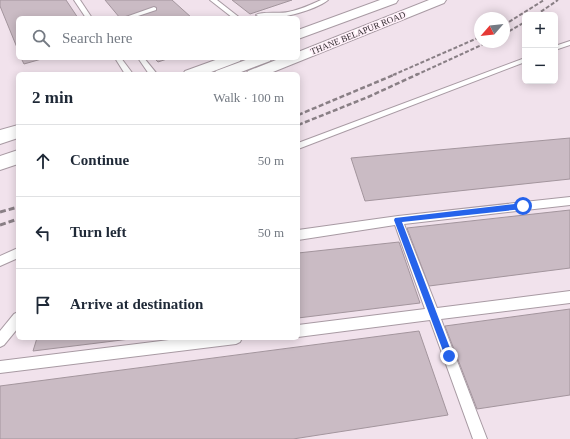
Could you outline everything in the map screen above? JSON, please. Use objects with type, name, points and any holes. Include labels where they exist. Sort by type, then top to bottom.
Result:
[{"type":"main road","name":"THANE BELAPUR ROAD","points":[[327,25],[392,0]]},
{"type":"main road","name":"THANE BELAPUR ROAD","points":[[300,56],[440,0]]},
{"type":"main road","points":[[300,35],[327,25]]},
{"type":"main road","points":[[300,44],[327,25]]},
{"type":"main road","points":[[196,72],[230,60]]},
{"type":"main road","points":[[226,72],[260,60]]},
{"type":"main road","points":[[259,72],[290,60]]},
{"type":"main road","points":[[0,137],[16,132]]},
{"type":"main road","points":[[0,149],[16,145]]},
{"type":"main road","points":[[0,163],[16,159]]},
{"type":"lane","points":[[77,0],[88,16]]},
{"type":"lane","points":[[213,0],[233,16]]},
{"type":"lane","points":[[259,16],[290,15],[325,0]]},
{"type":"lane","points":[[300,18],[334,0]]},
{"type":"lane","points":[[132,16],[154,9]]},
{"type":"lane","points":[[272,9],[284,15],[290,15]]},
{"type":"lane","points":[[558,47],[570,43]]},
{"type":"lane","points":[[119,60],[128,72]]},
{"type":"lane","points":[[142,60],[152,72]]},
{"type":"lane","points":[[300,145],[522,61]]},
{"type":"lane","points":[[300,235],[398,220],[570,201]]},
{"type":"lane","points":[[398,220],[480,439]]},
{"type":"lane","points":[[0,261],[16,254]]},
{"type":"lane","points":[[300,330],[570,297]]},
{"type":"lane","points":[[0,342],[16,321]]},
{"type":"lane","points":[[0,367],[220,340]]},
{"type":"building","points":[[0,0],[66,0],[77,16],[16,16],[16,45],[0,6]]},
{"type":"building","points":[[105,0],[172,0],[190,16],[118,16]]},
{"type":"building","points":[[232,0],[292,0],[250,14]]},
{"type":"building","points":[[22,60],[38,60],[24,64]]},
{"type":"building","points":[[570,138],[570,179],[365,201],[351,158]]},
{"type":"building","points":[[570,210],[570,268],[429,286],[407,228]]},
{"type":"building","points":[[399,242],[420,303],[300,318],[300,253]]},
{"type":"building","points":[[570,309],[570,395],[477,409],[445,326]]},
{"type":"building","points":[[419,331],[448,415],[293,439],[0,439],[0,386]]},
{"type":"building","points":[[36,340],[122,340],[33,351]]},
{"type":"railway","points":[[510,21],[544,0]]},
{"type":"railway","points":[[540,12],[558,0]]},
{"type":"railway","points":[[510,31],[522,24]]},
{"type":"railway","points":[[393,75],[474,40]]},
{"type":"railway","points":[[416,75],[475,48]]},
{"type":"railway","points":[[300,114],[396,74]]},
{"type":"railway","points":[[300,124],[368,97],[418,74]]},
{"type":"railway","points":[[0,212],[16,208]]},
{"type":"railway","points":[[0,225],[16,220]]},
{"type":"route","points":[[449,356],[398,220],[523,206]]}]
